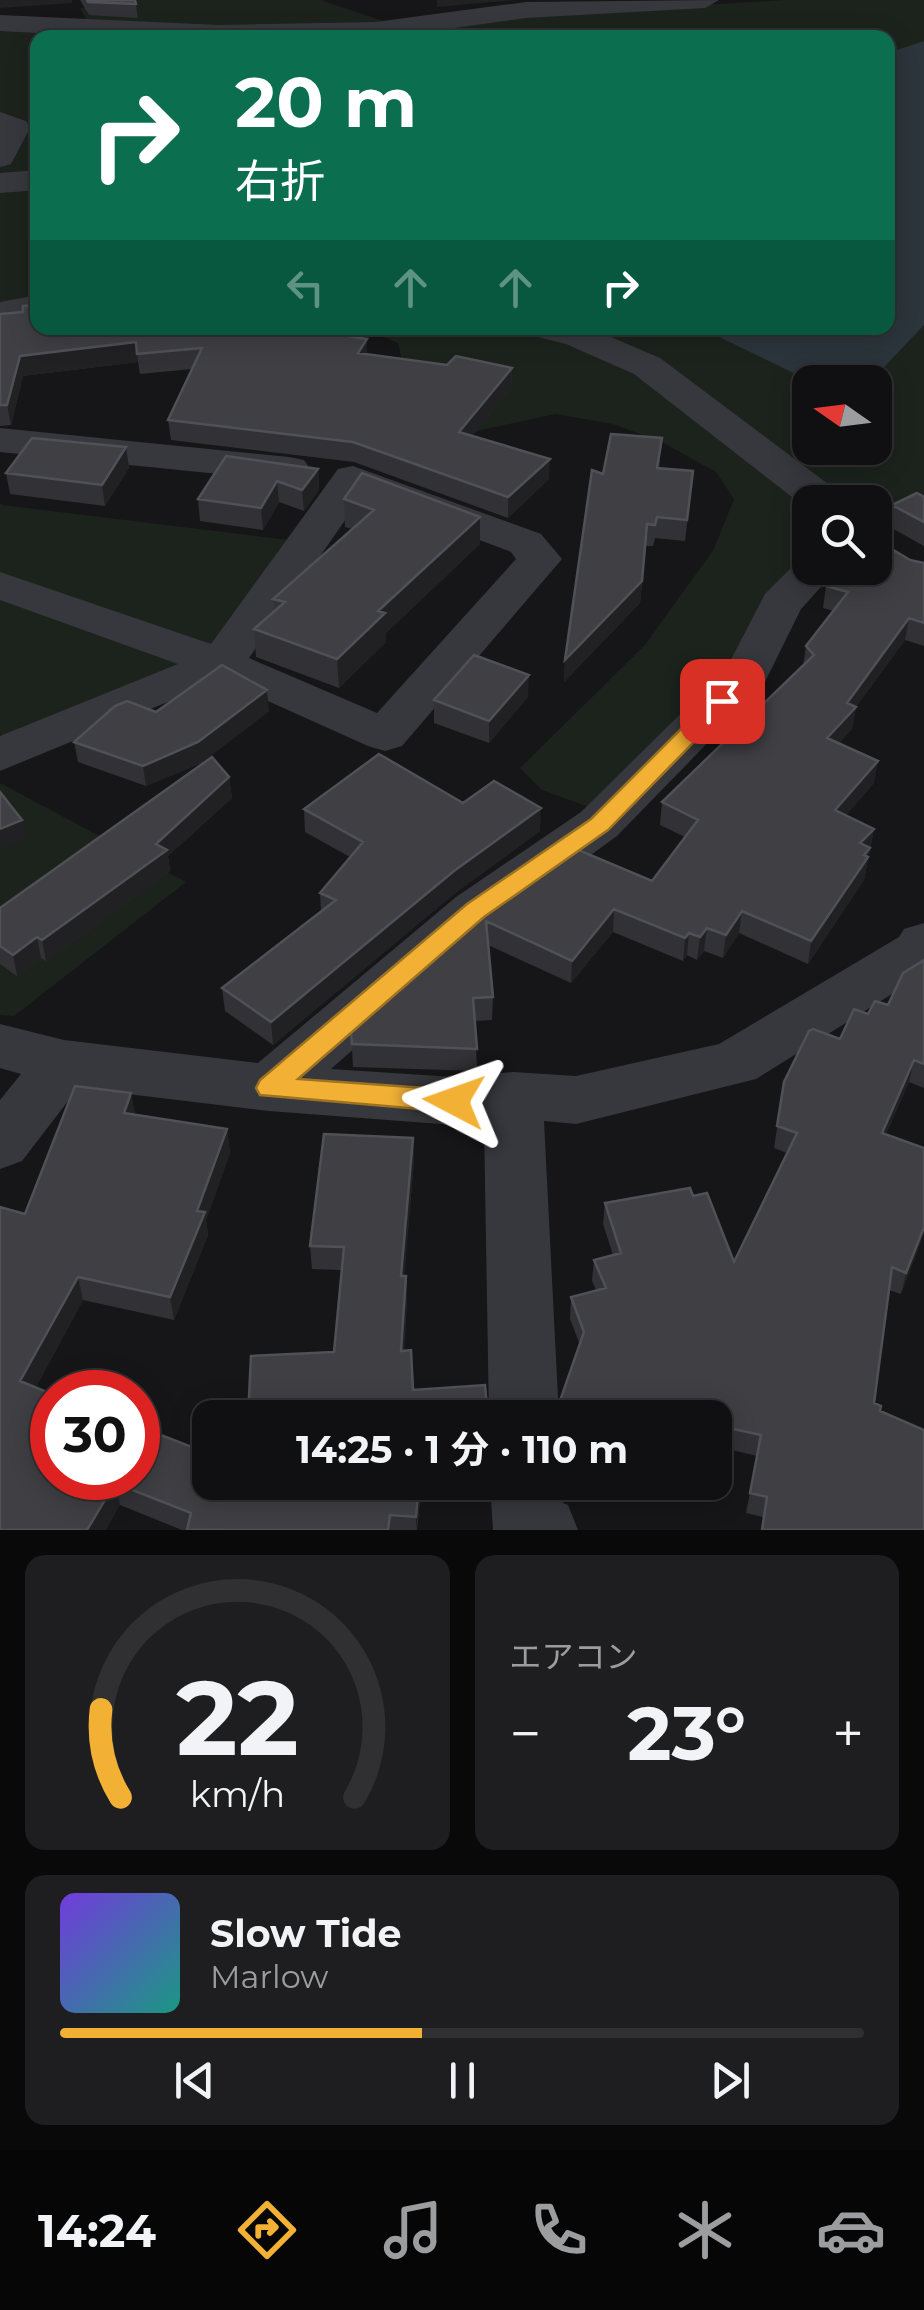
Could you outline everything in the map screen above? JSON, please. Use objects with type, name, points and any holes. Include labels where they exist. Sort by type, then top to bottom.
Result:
[{"type":"street","points":[[65,0],[80,27]]},
{"type":"street","points":[[376,30],[522,5],[705,0]]},
{"type":"street","points":[[349,3],[435,22]]},
{"type":"street","points":[[0,23],[133,30]]},
{"type":"street","points":[[0,121],[16,128],[0,157]]},
{"type":"street","points":[[0,183],[30,181]]},
{"type":"street","points":[[0,313],[30,307]]},
{"type":"street","points":[[576,335],[647,366],[803,485]]},
{"type":"street","points":[[0,440],[228,461],[353,478],[526,543],[540,559],[385,736],[221,664],[0,585]]},
{"type":"street","points":[[0,755],[221,664],[353,478]]},
{"type":"street","points":[[270,1088],[475,910],[600,824],[746,676],[781,604],[799,585]]},
{"type":"street","points":[[0,1046],[64,1064],[270,1088],[454,1101],[513,1095],[576,1100],[735,1063],[922,949]]},
{"type":"street","points":[[0,1144],[64,1064]]},
{"type":"street","points":[[513,1095],[523,1400]]},
{"type":"street","points":[[526,1500],[527,1524],[542,1530]]},
{"type":"shaded area","points":[[103,0],[320,0],[389,23],[226,28],[86,19],[80,9]]},
{"type":"shaded area","points":[[785,0],[924,0],[924,497],[892,509],[892,485],[822,485],[796,465],[892,465],[892,365],[792,365],[792,462],[751,430],[584,335],[895,335],[895,30],[198,30]]},
{"type":"shaded area","points":[[4,28],[37,30],[30,30],[30,298],[0,303],[0,32]]},
{"type":"shaded area","points":[[924,41],[924,325],[886,365],[792,365],[792,372],[715,335],[895,335],[895,51]]},
{"type":"shaded area","points":[[378,335],[563,338],[602,354],[676,397],[792,486],[793,585],[736,669],[594,809],[542,790],[520,768],[645,645],[714,549],[734,499],[716,472],[662,442],[613,424],[555,414],[468,433],[404,370],[398,343]]},
{"type":"shaded area","points":[[0,503],[296,541],[219,648],[0,580]]},
{"type":"shaded area","points":[[0,591],[201,662],[9,741],[0,734]]},
{"type":"shaded area","points":[[0,783],[186,882],[14,1016],[0,1015]]},
{"type":"building","points":[[135,0],[136,4],[88,2]]},
{"type":"building","points":[[23,306],[30,306],[30,335],[349,335],[367,339],[358,353],[447,365],[456,356],[512,368],[459,432],[550,459],[508,497],[353,442],[168,420],[202,348],[137,354],[136,342],[20,356],[7,405],[0,405],[0,314],[23,312]]},
{"type":"building","points":[[611,434],[662,438],[657,468],[693,471],[687,520],[657,517],[655,525],[647,524],[642,581],[565,660],[592,470],[603,474]]},
{"type":"building","points":[[32,438],[126,447],[102,485],[6,473]]},
{"type":"building","points":[[226,456],[318,469],[302,490],[277,481],[261,508],[198,499]]},
{"type":"building","points":[[362,473],[480,517],[378,611],[385,613],[337,659],[254,629],[285,602],[273,599],[374,510],[344,499]]},
{"type":"building","points":[[917,493],[924,497],[924,522],[892,505]]},
{"type":"building","points":[[892,549],[924,563],[924,623],[909,618],[847,703],[856,707],[827,738],[878,761],[835,810],[874,829],[860,843],[870,848],[864,855],[868,857],[811,941],[742,911],[726,935],[707,928],[700,937],[689,933],[685,938],[614,909],[572,961],[486,921],[493,997],[473,998],[477,1049],[352,1044],[351,1032],[497,905],[576,849],[652,881],[698,820],[662,802],[814,655],[806,646],[848,592],[826,586],[892,585]]},
{"type":"building","points":[[474,655],[529,675],[489,721],[434,700]]},
{"type":"building","points":[[222,665],[267,690],[198,742],[143,766],[74,742],[115,706],[127,701],[156,712]]},
{"type":"building","points":[[379,754],[463,803],[494,781],[541,808],[454,871],[271,1022],[222,988],[336,900],[320,893],[363,842],[304,809]]},
{"type":"building","points":[[212,757],[229,777],[156,844],[167,850],[42,940],[37,937],[13,955],[0,946],[0,908]]},
{"type":"building","points":[[0,792],[22,820],[0,829]]},
{"type":"building","points":[[924,960],[924,1064],[914,1060],[882,1133],[924,1148],[924,1227],[906,1273],[892,1267],[874,1403],[881,1406],[880,1411],[924,1430],[924,1530],[762,1530],[767,1497],[750,1493],[761,1435],[732,1429],[732,1400],[560,1400],[584,1332],[571,1297],[606,1288],[594,1260],[621,1253],[605,1203],[690,1188],[693,1196],[707,1193],[734,1262],[797,1133],[777,1126],[784,1082],[809,1031],[840,1039],[854,1009],[868,1014],[875,1001],[888,1005],[903,973]]},
{"type":"building","points":[[75,1086],[131,1093],[124,1113],[227,1129],[197,1211],[205,1212],[170,1297],[78,1277],[20,1381],[30,1385],[30,1500],[105,1500],[87,1530],[0,1530],[0,1207],[25,1214]]},
{"type":"building","points":[[324,1134],[413,1138],[401,1276],[406,1276],[401,1351],[411,1350],[413,1390],[485,1385],[486,1400],[249,1400],[251,1356],[334,1352],[344,1247],[310,1246]]},
{"type":"building","points":[[160,1435],[192,1447],[192,1500],[417,1500],[416,1517],[390,1515],[388,1530],[187,1530],[191,1513],[158,1500]]},
{"type":"route","points":[[454,1101],[270,1088],[475,910],[600,824],[722,701]]}]
